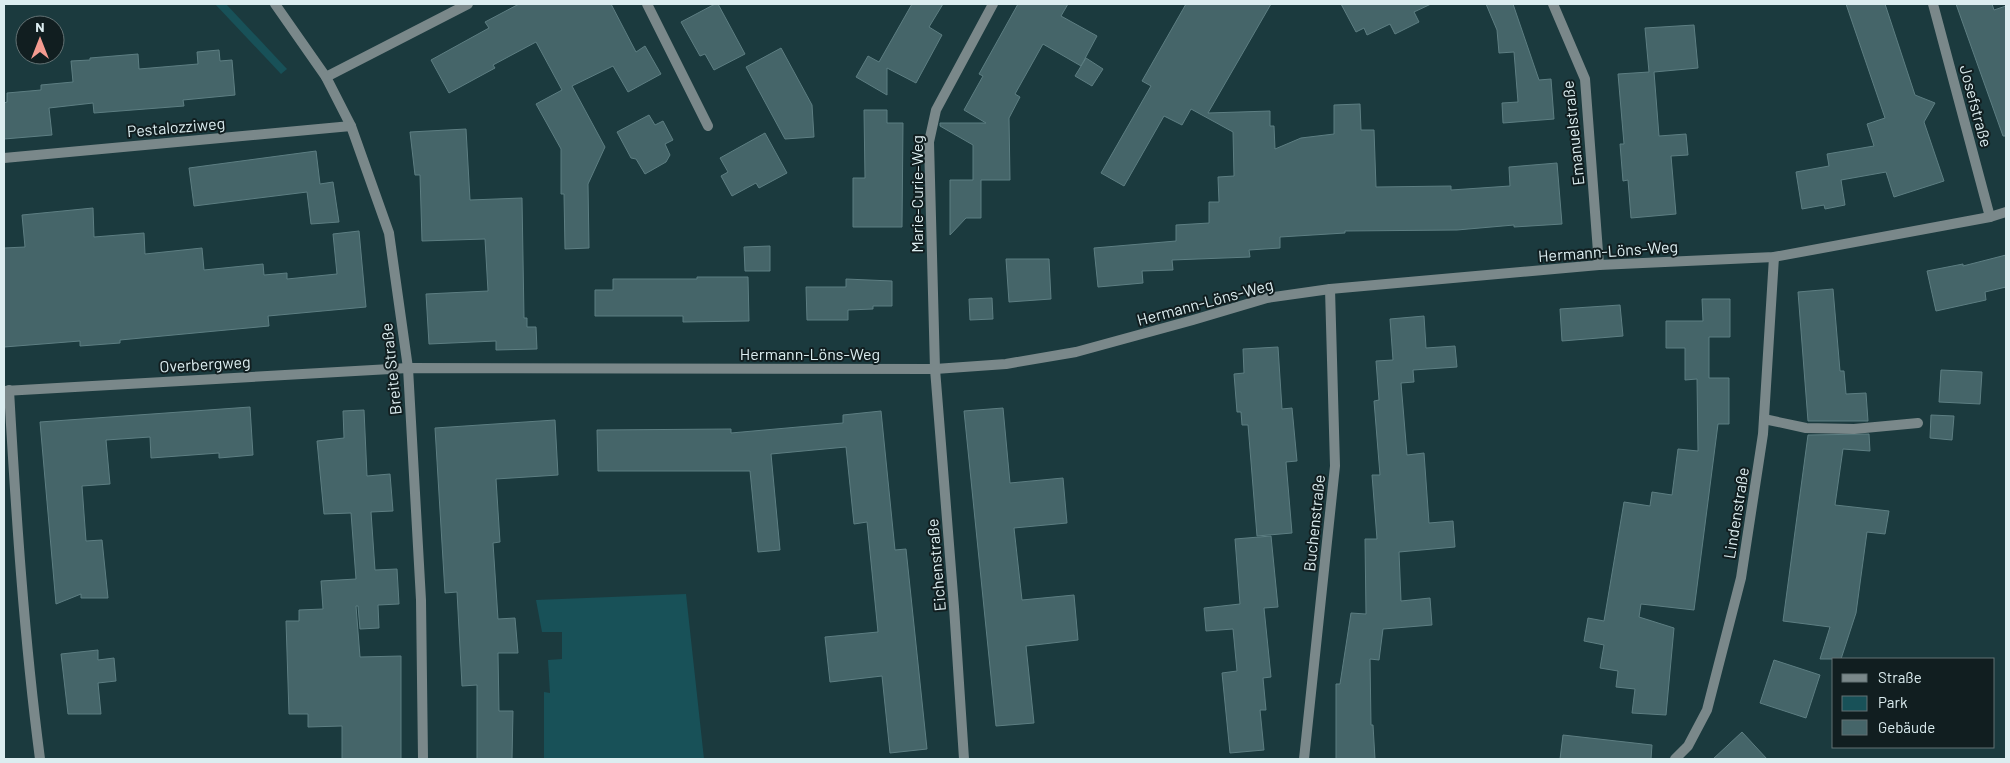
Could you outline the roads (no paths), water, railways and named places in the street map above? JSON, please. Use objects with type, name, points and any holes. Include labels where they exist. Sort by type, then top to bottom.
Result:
[{"type":"street","name":"Breite Straße","points":[[275,4],[326,77],[351,126],[389,233],[408,368],[421,600],[423,759]]},
{"type":"street","points":[[326,77],[468,4]]},
{"type":"street","points":[[647,4],[708,126]]},
{"type":"street","name":"Marie-Curie-Weg","points":[[935,369],[929,142],[936,110],[993,4]]},
{"type":"street","name":"Emanuelstraße","points":[[1553,4],[1585,79],[1599,265]]},
{"type":"street","name":"Josefstraße","points":[[1932,4],[1990,217]]},
{"type":"street","name":"Pestalozziweg","points":[[4,158],[351,126]]},
{"type":"street","name":"Hermann-Löns-Weg","points":[[408,368],[935,369],[1006,364],[1076,352],[1267,298],[1330,289],[1599,265],[1774,257],[1990,217],[2006,212]]},
{"type":"street","name":"Lindenstraße","points":[[1675,759],[1688,746],[1707,710],[1741,578],[1764,419],[1774,257]]},
{"type":"street","name":"Buchenstraße","points":[[1304,759],[1335,466],[1330,289]]},
{"type":"street","name":"Overbergweg","points":[[6,390],[408,368]]},
{"type":"street","name":"Eichenstraße","points":[[935,369],[964,759]]},
{"type":"street","points":[[6,390],[29,666],[40,759]]},
{"type":"street","points":[[1764,419],[1806,428],[1854,429],[1918,423]]}]
